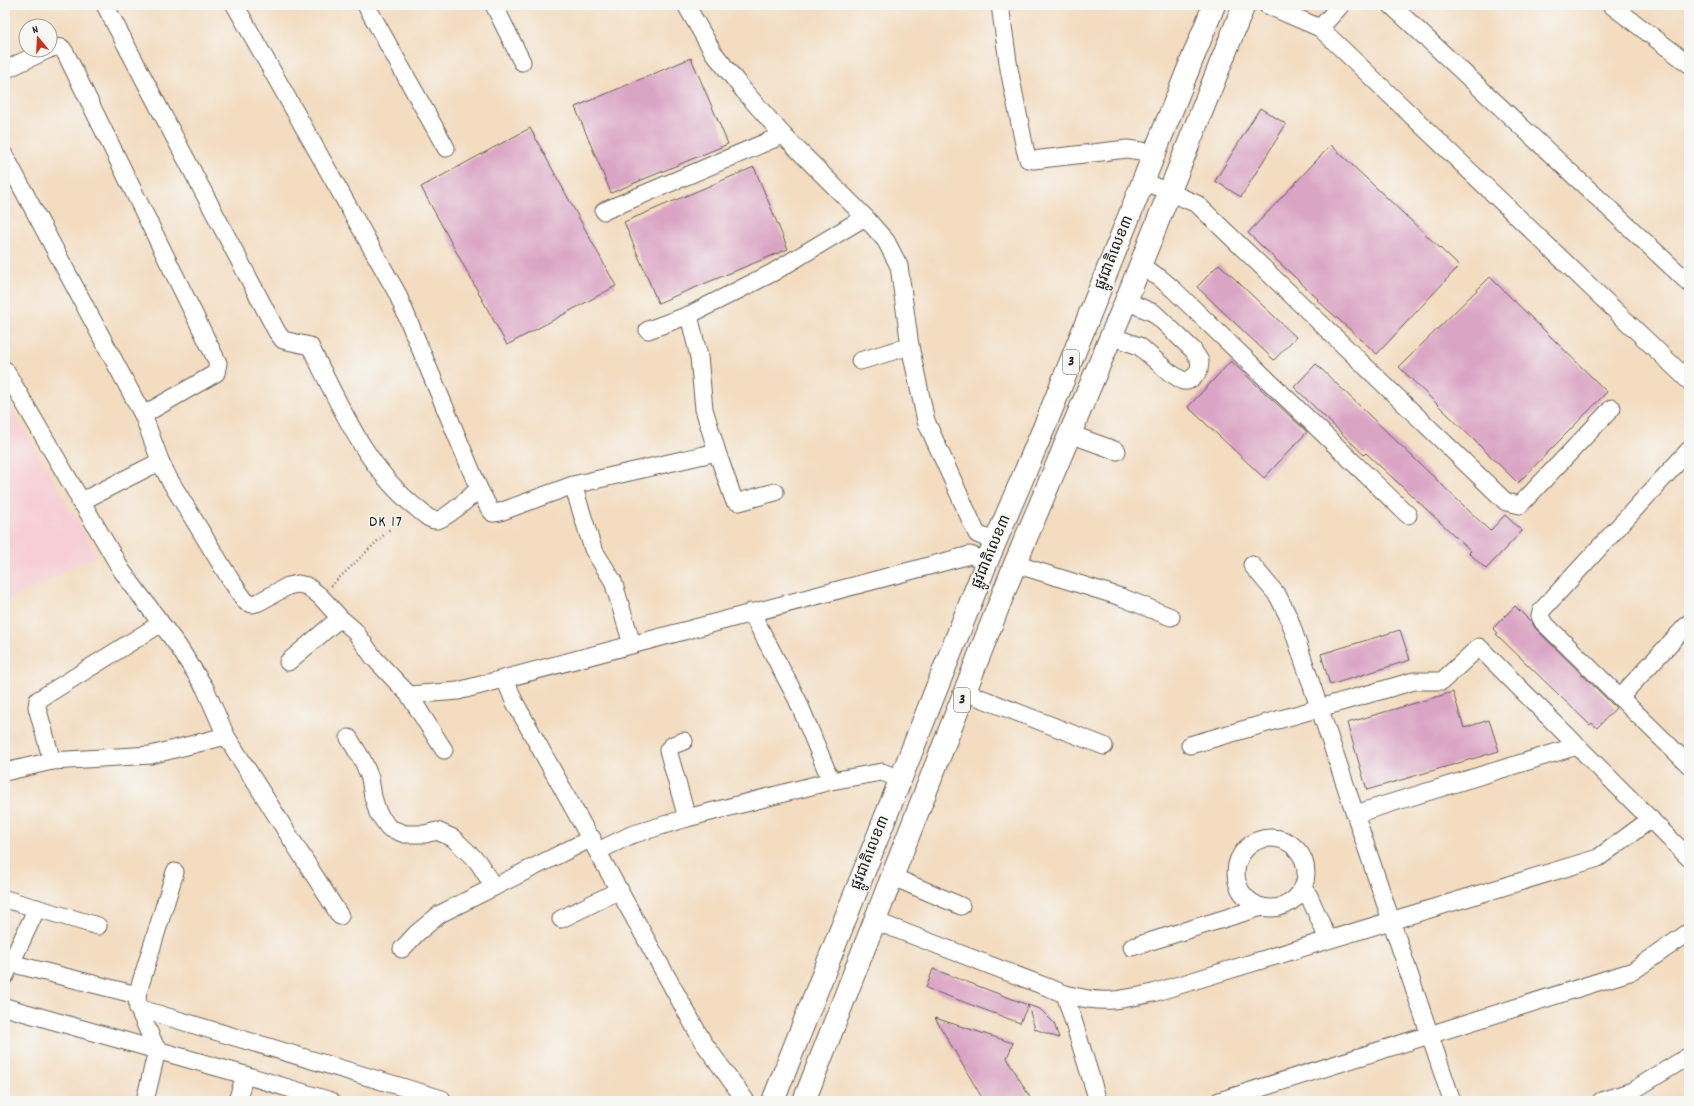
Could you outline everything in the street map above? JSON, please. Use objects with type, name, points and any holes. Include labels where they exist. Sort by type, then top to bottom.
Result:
[{"type":"highway","name":"ផ្លូវជាតិលេខ៣","points":[[773,1101],[900,779],[982,548],[1046,423],[1214,5]]},
{"type":"highway","name":"ផ្លូវជាតិលេខ៣","points":[[804,1101],[1015,564],[1140,266],[1244,5]]},
{"type":"street","points":[[104,5],[277,332],[283,340],[310,346],[366,452],[391,485],[415,508],[430,519],[437,521],[479,489]]},
{"type":"street","points":[[235,5],[397,293],[479,489],[493,513],[500,512],[573,485],[717,452]]},
{"type":"street","points":[[366,5],[446,148]]},
{"type":"street","points":[[494,5],[522,62]]},
{"type":"street","points":[[409,694],[458,691],[982,548],[926,421],[910,346],[899,266],[886,242],[865,217],[783,135],[744,91],[713,52],[686,5]]},
{"type":"street","points":[[1000,5],[1009,68],[1028,159],[1033,160],[1127,148],[1154,153]]},
{"type":"street","points":[[1267,5],[1320,28],[1689,381]]},
{"type":"street","points":[[1320,28],[1341,5]]},
{"type":"street","points":[[1391,5],[1689,283]]},
{"type":"street","points":[[1614,6],[1689,64]]},
{"type":"street","points":[[58,48],[62,48],[66,54],[218,363],[216,373],[143,415]]},
{"type":"street","points":[[5,70],[30,58]]},
{"type":"street","points":[[604,211],[783,135]]},
{"type":"street","points":[[5,156],[143,415],[161,463],[169,479],[222,566],[246,602],[252,604],[259,602],[288,586],[298,584],[307,586],[320,596],[340,618],[354,630],[374,658],[409,694],[444,750]]},
{"type":"street","points":[[1143,180],[1197,204],[1506,502],[1520,505],[1612,408]]},
{"type":"street","points":[[648,330],[689,315],[772,273],[865,217]]},
{"type":"street","points":[[1140,266],[1160,278],[1174,290],[1408,515]]},
{"type":"street","points":[[1111,336],[1139,346],[1169,372],[1182,381],[1187,381],[1194,377],[1199,370],[1200,361],[1193,350],[1154,313],[1126,300]]},
{"type":"street","points":[[689,315],[699,357],[704,409],[734,500],[739,502],[775,492]]},
{"type":"street","points":[[860,361],[910,346]]},
{"type":"street","points":[[5,370],[80,502],[122,571],[160,624],[178,646],[205,688],[226,736],[340,916]]},
{"type":"street","points":[[1070,434],[1117,451]]},
{"type":"street","points":[[1689,450],[1542,610],[1540,616],[1543,622],[1689,765]]},
{"type":"street","points":[[80,502],[152,466],[161,463]]},
{"type":"street","points":[[573,485],[594,548],[613,581],[632,644]]},
{"type":"street","points":[[1015,564],[1121,597],[1170,617]]},
{"type":"street","points":[[1252,565],[1278,596],[1289,618],[1452,1101]]},
{"type":"street","points":[[751,612],[797,699],[831,781]]},
{"type":"street","points":[[288,662],[340,618]]},
{"type":"street","points":[[1620,697],[1689,623]]},
{"type":"street","points":[[52,762],[38,707],[38,700],[160,624]]},
{"type":"street","points":[[1190,745],[1414,680],[1442,681],[1479,647],[1689,858]]},
{"type":"street","points":[[505,679],[514,701],[703,1042],[746,1101]]},
{"type":"street","points":[[965,692],[1104,746]]},
{"type":"street","points":[[5,772],[52,762],[151,754],[226,736]]},
{"type":"street","points":[[349,738],[363,761],[370,778],[373,797],[378,813],[389,828],[405,834],[424,834],[437,831],[453,838],[478,862],[494,887]]},
{"type":"street","points":[[684,741],[673,745],[668,750],[687,818]]},
{"type":"street","points":[[1355,814],[1578,746]]},
{"type":"street","points":[[402,949],[417,933],[440,914],[494,887],[595,845],[687,818],[831,781],[882,772],[900,779]]},
{"type":"street","points":[[875,920],[1065,994],[1084,1000],[1105,1002],[1153,993],[1598,858],[1651,819]]},
{"type":"street","points":[[1132,947],[1262,908],[1278,908],[1293,901],[1303,889],[1306,874],[1303,858],[1294,846],[1280,839],[1264,838],[1249,845],[1239,857],[1236,873],[1239,888],[1248,900],[1262,908]]},
{"type":"street","points":[[145,1101],[157,1050],[138,1001],[175,872]]},
{"type":"street","points":[[893,876],[961,906]]},
{"type":"street","points":[[1303,889],[1309,896],[1328,939]]},
{"type":"street","points":[[561,919],[620,890]]},
{"type":"street","points":[[5,899],[98,926]]},
{"type":"street","points":[[37,908],[8,970],[138,1001],[442,1099]]},
{"type":"street","points":[[1219,1101],[1633,971],[1689,932]]},
{"type":"street","points":[[1065,994],[1098,1101]]},
{"type":"street","points":[[5,1007],[331,1101]]},
{"type":"street","points":[[1601,1101],[1632,1091],[1689,1056]]},
{"type":"street","points":[[238,1101],[245,1075]]},
{"type":"path","points":[[320,596],[391,528]]},
{"type":"shaded area","points":[[5,397],[97,555],[5,602]]},
{"type":"building","points":[[691,58],[728,144],[611,193],[575,107]]},
{"type":"building","points":[[1260,108],[1286,124],[1241,197],[1215,181]]},
{"type":"building","points":[[530,128],[616,286],[507,345],[421,187]]},
{"type":"building","points":[[1331,145],[1459,266],[1377,354],[1317,300],[1318,299],[1248,233]]},
{"type":"building","points":[[754,167],[788,249],[658,303],[624,222]]},
{"type":"building","points":[[1219,264],[1296,337],[1274,360],[1197,287]]},
{"type":"building","points":[[1490,277],[1607,392],[1518,483],[1399,367]]},
{"type":"building","points":[[1231,361],[1307,432],[1264,478],[1188,407]]},
{"type":"building","points":[[1316,364],[1490,531],[1505,515],[1522,531],[1486,569],[1469,553],[1471,551],[1366,453],[1364,455],[1294,387]]},
{"type":"building","points":[[1515,606],[1536,629],[1616,708],[1597,728],[1592,723],[1590,725],[1496,634],[1498,633],[1493,628]]},
{"type":"building","points":[[1400,630],[1410,660],[1330,685],[1321,654]]},
{"type":"building","points":[[1453,692],[1464,728],[1489,720],[1499,751],[1367,790],[1347,723]]},
{"type":"building","points":[[933,969],[1028,1005],[1020,1023],[926,988]]},
{"type":"building","points":[[1028,1005],[1040,1009],[1054,1023],[1059,1038],[1035,1029]]},
{"type":"building","points":[[935,1018],[1013,1043],[1007,1058],[1032,1101],[984,1101]]},
{"type":"district","name":"DK 17","points":[[386,522]]}]
